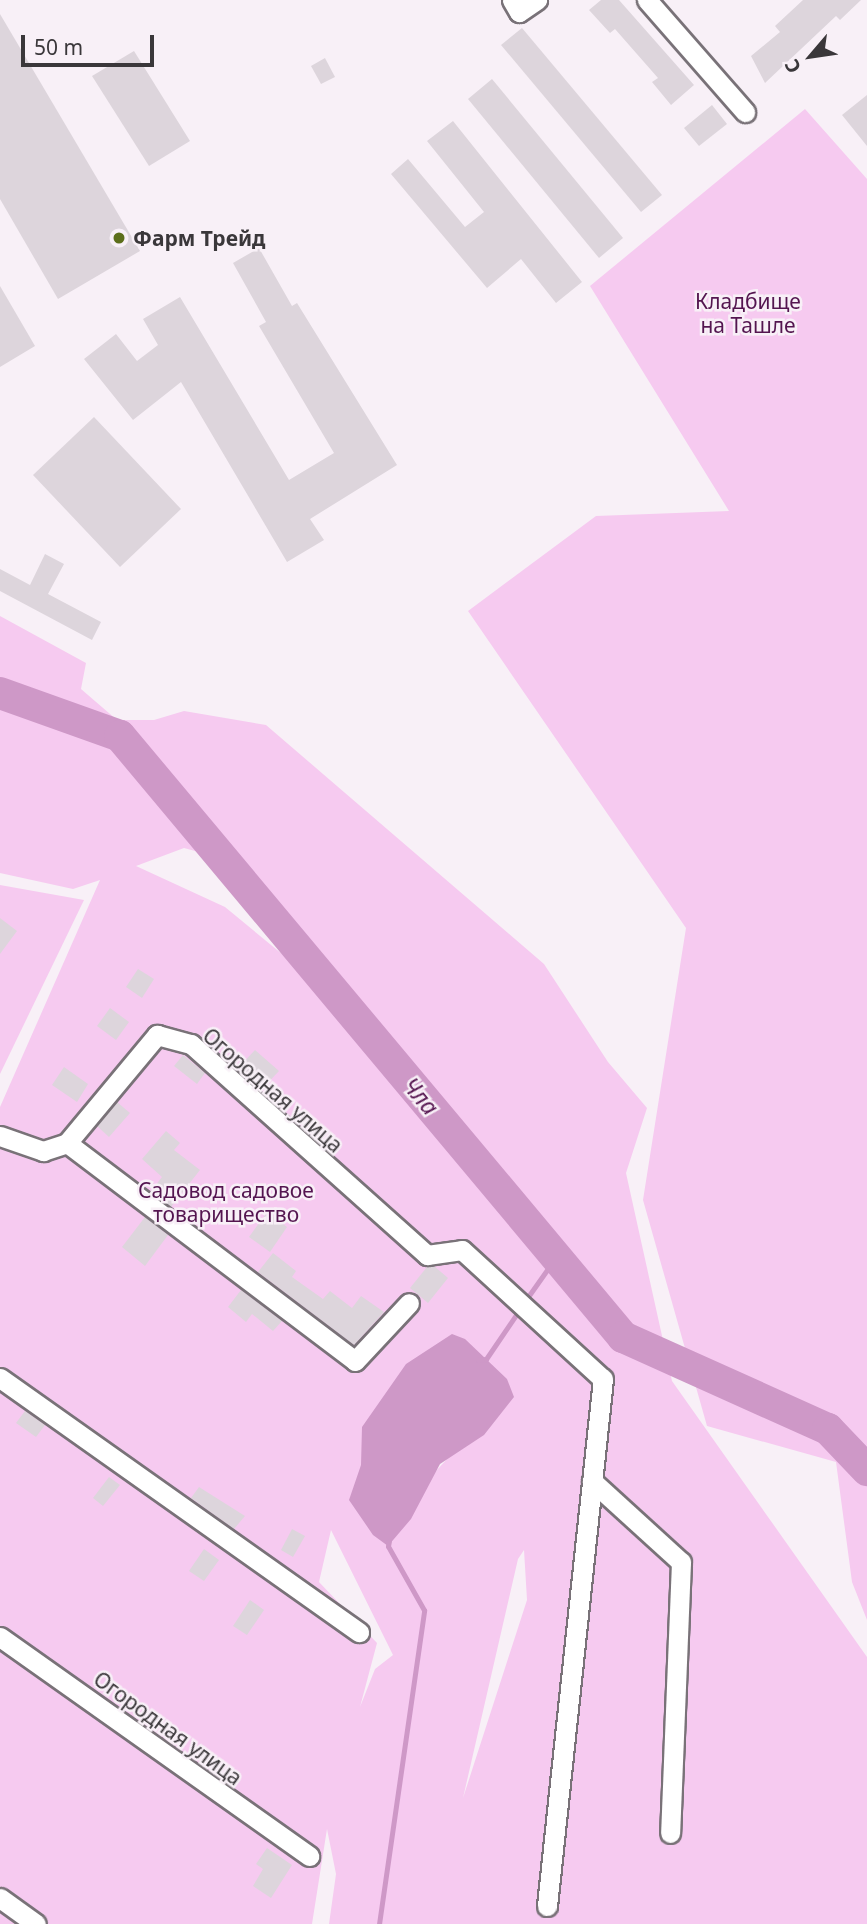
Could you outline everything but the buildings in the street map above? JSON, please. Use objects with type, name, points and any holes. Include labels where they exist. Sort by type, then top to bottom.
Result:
[{"type":"street","points":[[516,6],[537,0]]},
{"type":"street","points":[[648,0],[745,112]]},
{"type":"street","name":"Огородная улица","points":[[67,1143],[157,1035],[191,1044],[427,1255],[462,1251],[603,1379],[592,1481]]},
{"type":"street","points":[[0,1136],[43,1151],[67,1143],[355,1362],[409,1303]]},
{"type":"street","points":[[0,1378],[359,1632]]},
{"type":"street","points":[[592,1481],[681,1562],[670,1833]]},
{"type":"street","points":[[547,1906],[592,1481]]},
{"type":"street","name":"Огородная улица","points":[[0,1637],[309,1856]]},
{"type":"street","points":[[0,1898],[36,1924]]},
{"type":"green space","name":"Кладбище на Ташле","points":[[805,109],[867,179],[867,1620],[852,1582],[836,1462],[707,1426],[643,1200],[686,928],[468,611],[596,516],[729,511],[590,286]]},
{"type":"green space","name":"Садовод садовое товарищество","points":[[0,616],[86,663],[81,689],[117,720],[154,720],[184,711],[266,725],[544,964],[608,1062],[647,1108],[626,1173],[672,1381],[867,1657],[867,1924],[329,1924],[336,1874],[327,1829],[312,1924],[0,1924],[0,1107],[100,880],[73,889],[0,873]],"holes":[[[184,848],[217,857],[221,879],[293,963],[225,907],[136,866]],[[380,1436],[448,1458],[423,1485]],[[331,1530],[393,1655],[375,1669],[360,1707],[377,1643],[319,1582]],[[524,1550],[527,1600],[463,1798],[518,1559]]]},
{"type":"green space","points":[[0,885],[84,900],[0,1074]]},
{"type":"shaded area","points":[[452,1334],[465,1339],[507,1379],[514,1397],[484,1435],[440,1464],[411,1519],[388,1546],[373,1535],[349,1500],[361,1465],[362,1427],[406,1364]]},
{"type":"waterway","name":"Чла","points":[[0,693],[120,736],[623,1337],[828,1429],[867,1470]]},
{"type":"waterway","points":[[525,1301],[556,1257]]},
{"type":"waterway","points":[[478,1360],[486,1359],[520,1309]]},
{"type":"waterway","points":[[379,1924],[424,1610],[388,1546],[389,1541]]},
{"type":"place","name":"Фарм Трейд","points":[[119,238]]}]
